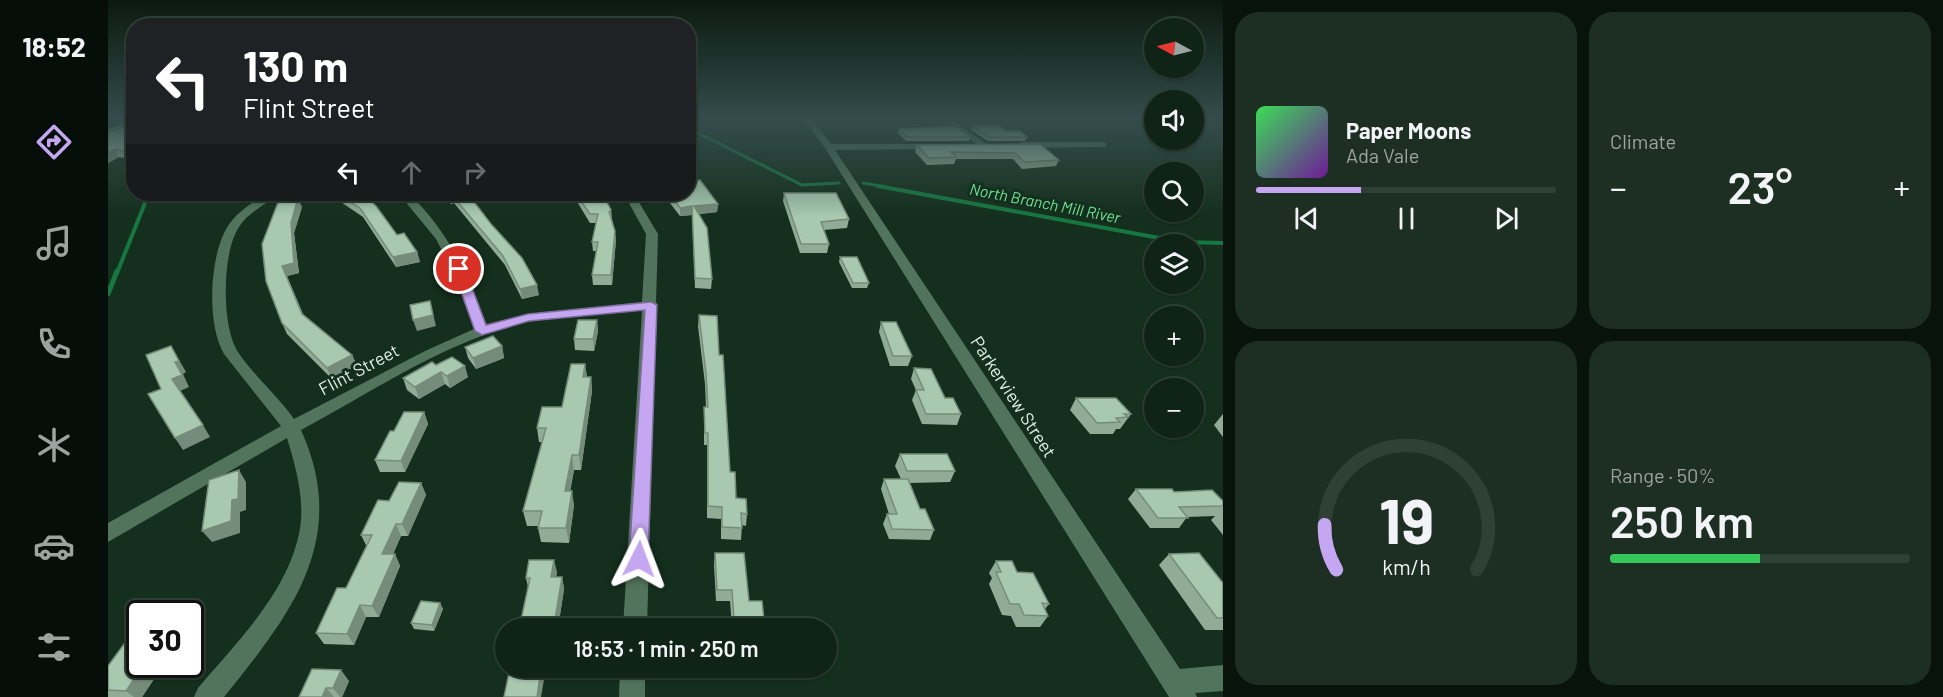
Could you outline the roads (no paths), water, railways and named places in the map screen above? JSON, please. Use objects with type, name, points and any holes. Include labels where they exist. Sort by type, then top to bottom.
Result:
[{"type":"street","name":"Parkerview Street","points":[[832,152],[1179,690]]},
{"type":"street","points":[[207,697],[265,626],[293,577],[310,528],[311,494],[291,428],[227,346],[220,306],[220,279],[225,250],[233,227],[261,201]]},
{"type":"street","points":[[413,201],[423,209],[442,236],[459,269],[482,331]]},
{"type":"street","points":[[633,201],[652,234],[651,305],[635,618]]},
{"type":"street","name":"Flint Street","points":[[108,533],[291,428],[430,354],[482,331],[528,318],[651,305]]},
{"type":"street","points":[[632,697],[633,678]]},
{"type":"street","points":[[1179,690],[1223,678]]},
{"type":"waterway","name":"North Branch Mill River","points":[[735,152],[802,185],[839,183]]},
{"type":"waterway","name":"North Branch Mill River","points":[[863,183],[886,187]]},
{"type":"waterway","name":"North Branch Mill River","points":[[878,186],[1181,242],[1223,243]]},
{"type":"waterway","name":"North Branch Mill River","points":[[117,273],[146,201]]},
{"type":"waterway","name":"North Branch Mill River","points":[[108,294],[117,271]]}]
